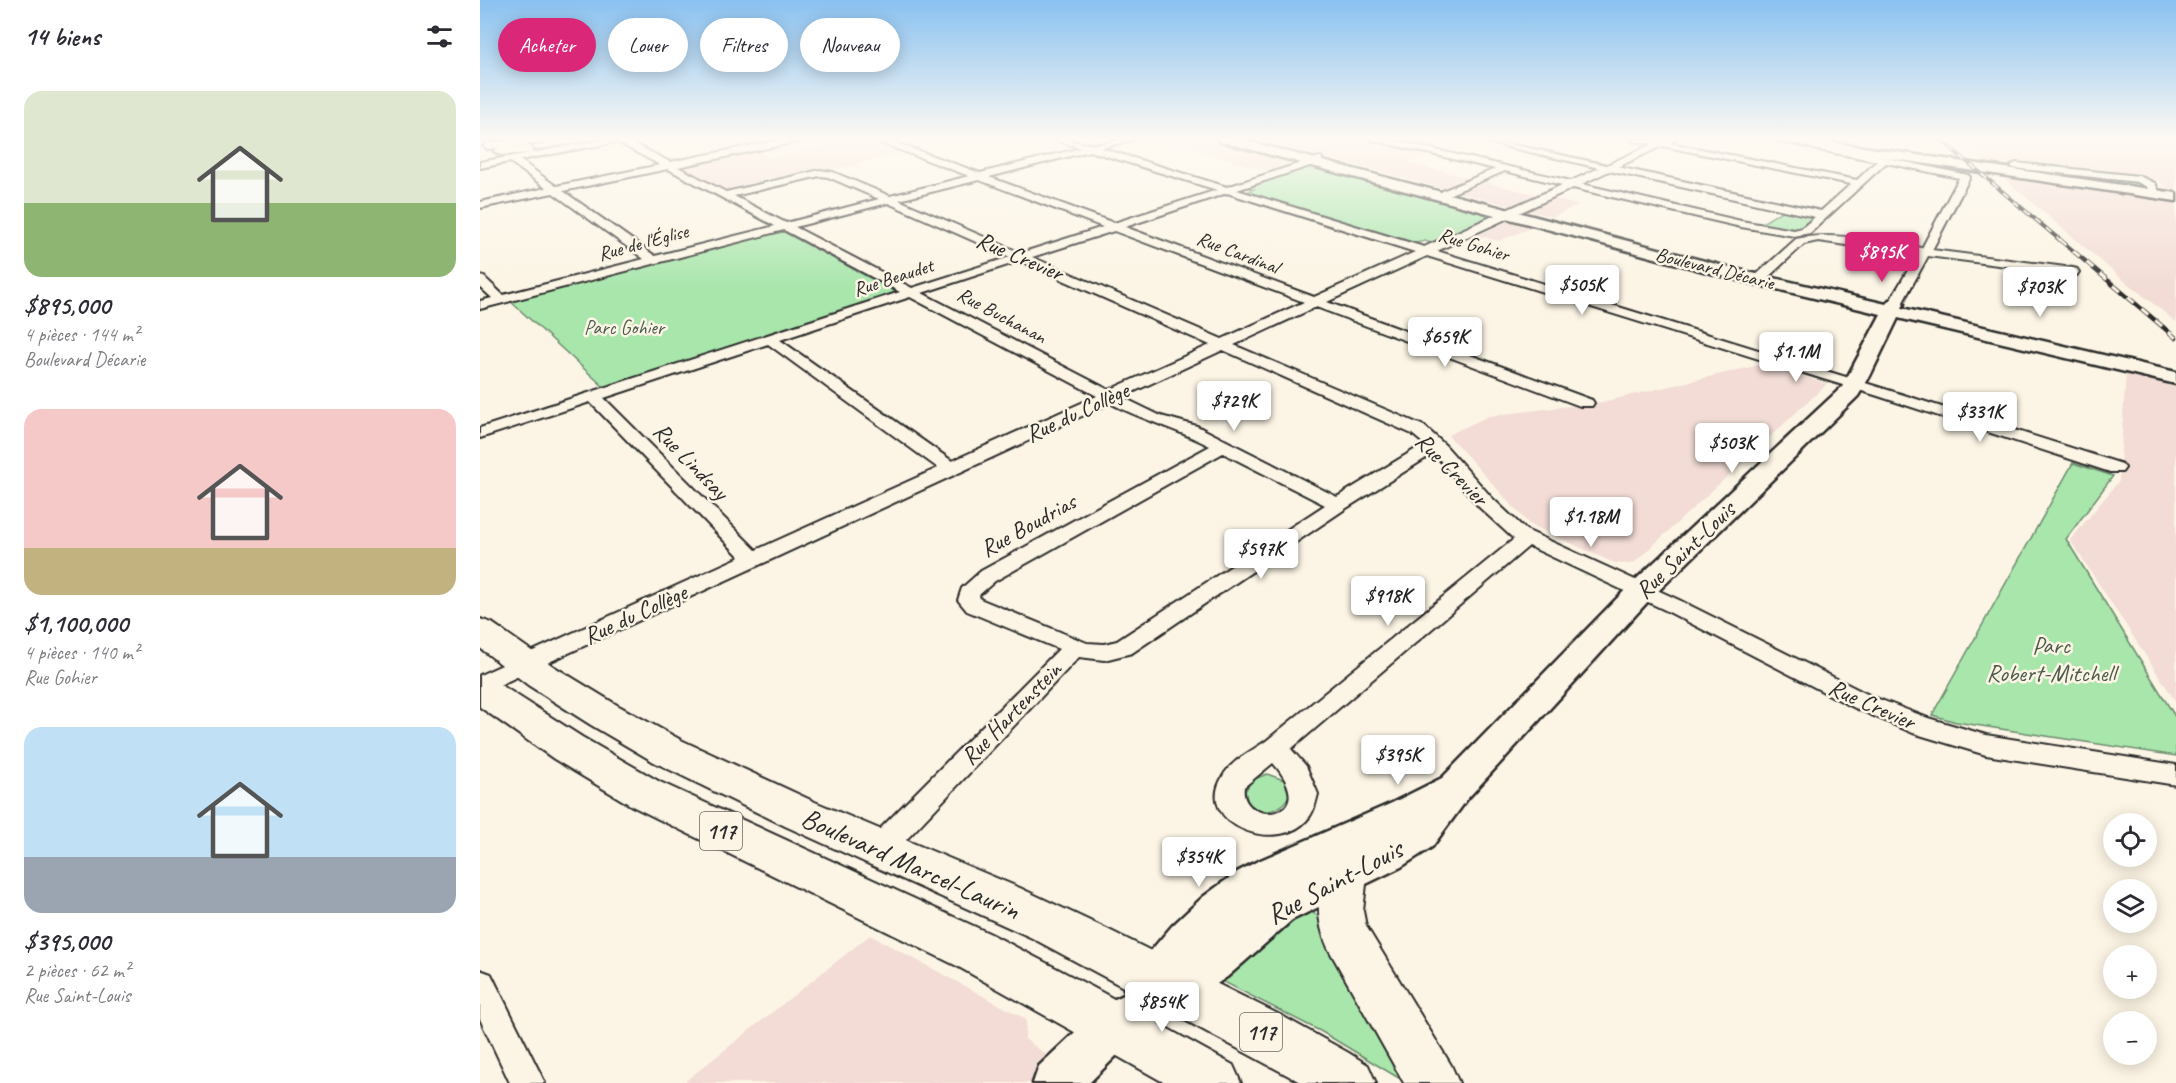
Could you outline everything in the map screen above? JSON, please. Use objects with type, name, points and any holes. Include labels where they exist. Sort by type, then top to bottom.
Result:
[{"type":"main road","name":"Boulevard Marcel-Laurin","points":[[480,631],[525,665],[598,713],[656,746],[733,784],[1006,904],[1274,1038],[1350,1083]]},
{"type":"main road","name":"Boulevard Marcel-Laurin","points":[[480,687],[568,748],[646,794],[965,945],[1215,1083]]},
{"type":"main road","points":[[1345,874],[1340,910],[1344,933],[1433,1083]]},
{"type":"street","points":[[480,205],[554,189],[653,260]]},
{"type":"street","name":"Rue Buchanan","points":[[713,189],[1143,414],[1191,430],[1338,505]]},
{"type":"street","name":"Rue Crevier","points":[[725,195],[753,189]]},
{"type":"street","name":"Rue Crevier","points":[[863,189],[1225,344],[1418,430],[1436,445],[1505,522],[1527,538],[1641,591],[1863,702],[1964,740],[2015,751],[2176,775]]},
{"type":"street","name":"Rue de l'Église","points":[[480,305],[927,189]]},
{"type":"street","name":"Rue Cardinal","points":[[1011,189],[1587,403]]},
{"type":"street","name":"Rue Gohier","points":[[1222,189],[1856,384],[2115,468]]},
{"type":"street","name":"Rue Beaudet","points":[[480,433],[1231,189]]},
{"type":"street","name":"Boulevard Décarie","points":[[1420,189],[1761,277],[2176,370]]},
{"type":"street","name":"Boulevard Décarie","points":[[1428,189],[1509,212]]},
{"type":"street","points":[[1446,193],[1457,189]]},
{"type":"street","name":"Rue du Collège","points":[[480,687],[1561,189]]},
{"type":"street","points":[[1591,189],[1752,226],[1807,236],[2073,272]]},
{"type":"street","points":[[1704,189],[1823,215]]},
{"type":"street","points":[[1761,277],[1807,236],[1823,215],[1853,189]]},
{"type":"street","name":"Rue Saint-Louis","points":[[1165,983],[1212,962],[1278,907],[1387,855],[1419,835],[1455,788],[1641,591],[1856,384],[1894,307],[1960,189]]},
{"type":"street","points":[[2114,189],[2176,197]]},
{"type":"street","points":[[2152,189],[2156,195]]},
{"type":"street","points":[[1752,226],[1782,206]]},
{"type":"street","points":[[480,280],[500,299]]},
{"type":"street","name":"Boulevard Décarie","points":[[1894,307],[2176,378]]},
{"type":"street","points":[[770,339],[951,469]]},
{"type":"street","name":"Rue Lindsay","points":[[593,396],[754,560]]},
{"type":"street","name":"Rue Hartenstein","points":[[879,849],[1074,648],[1094,653],[1132,644],[1338,505],[1436,445]]},
{"type":"street","name":"Rue Boudrias","points":[[1074,648],[974,606],[969,600],[969,593],[988,576],[1223,446]]},
{"type":"street","points":[[1275,748],[1527,538]]},
{"type":"street","name":"Rue Saint-Louis","points":[[1056,1083],[1165,983],[1200,927],[1232,898],[1270,874],[1405,814],[1455,788]]},
{"type":"street","points":[[480,984],[528,1083]]},
{"type":"shaded area","points":[[713,189],[753,189],[725,195]]},
{"type":"shaded area","points":[[1444,189],[1512,189],[1578,205],[1553,217]]},
{"type":"shaded area","points":[[2016,189],[2089,189],[2176,201],[2176,322]]},
{"type":"shaded area","points":[[2167,189],[2176,189],[2176,193]]},
{"type":"shaded area","points":[[1510,220],[1534,227],[1498,241],[1478,235]]},
{"type":"shaded area","points":[[1764,364],[1827,384],[1634,563],[1614,563],[1529,524],[1448,435],[1489,416],[1602,402]]},
{"type":"shaded area","points":[[2126,371],[2176,385],[2176,702],[2070,540],[2119,481]]},
{"type":"shaded area","points":[[870,935],[1026,1019],[1025,1039],[1085,1083],[683,1083]]},
{"type":"green space","points":[[1251,189],[1396,189],[1493,215],[1431,243],[1425,241],[1416,243],[1247,192],[1254,189]]},
{"type":"green space","points":[[1783,210],[1813,217],[1797,230],[1759,225]]},
{"type":"green space","name":"Parc Gohier","points":[[780,230],[900,294],[605,388],[510,301]]},
{"type":"green space","name":"Parc Robert-Mitchell","points":[[2073,463],[2113,476],[2066,539],[2176,718],[2176,756],[1956,722],[1932,715]]},
{"type":"green space","points":[[1267,774],[1284,780],[1289,795],[1282,805],[1265,811],[1248,804],[1245,791],[1252,780]]},
{"type":"green space","points":[[1308,911],[1317,915],[1323,914],[1407,1083],[1322,1032],[1224,982],[1226,976],[1285,923]]},
{"type":"railway","points":[[1999,189],[2061,241]]},
{"type":"railway","points":[[2059,239],[2176,338]]}]
